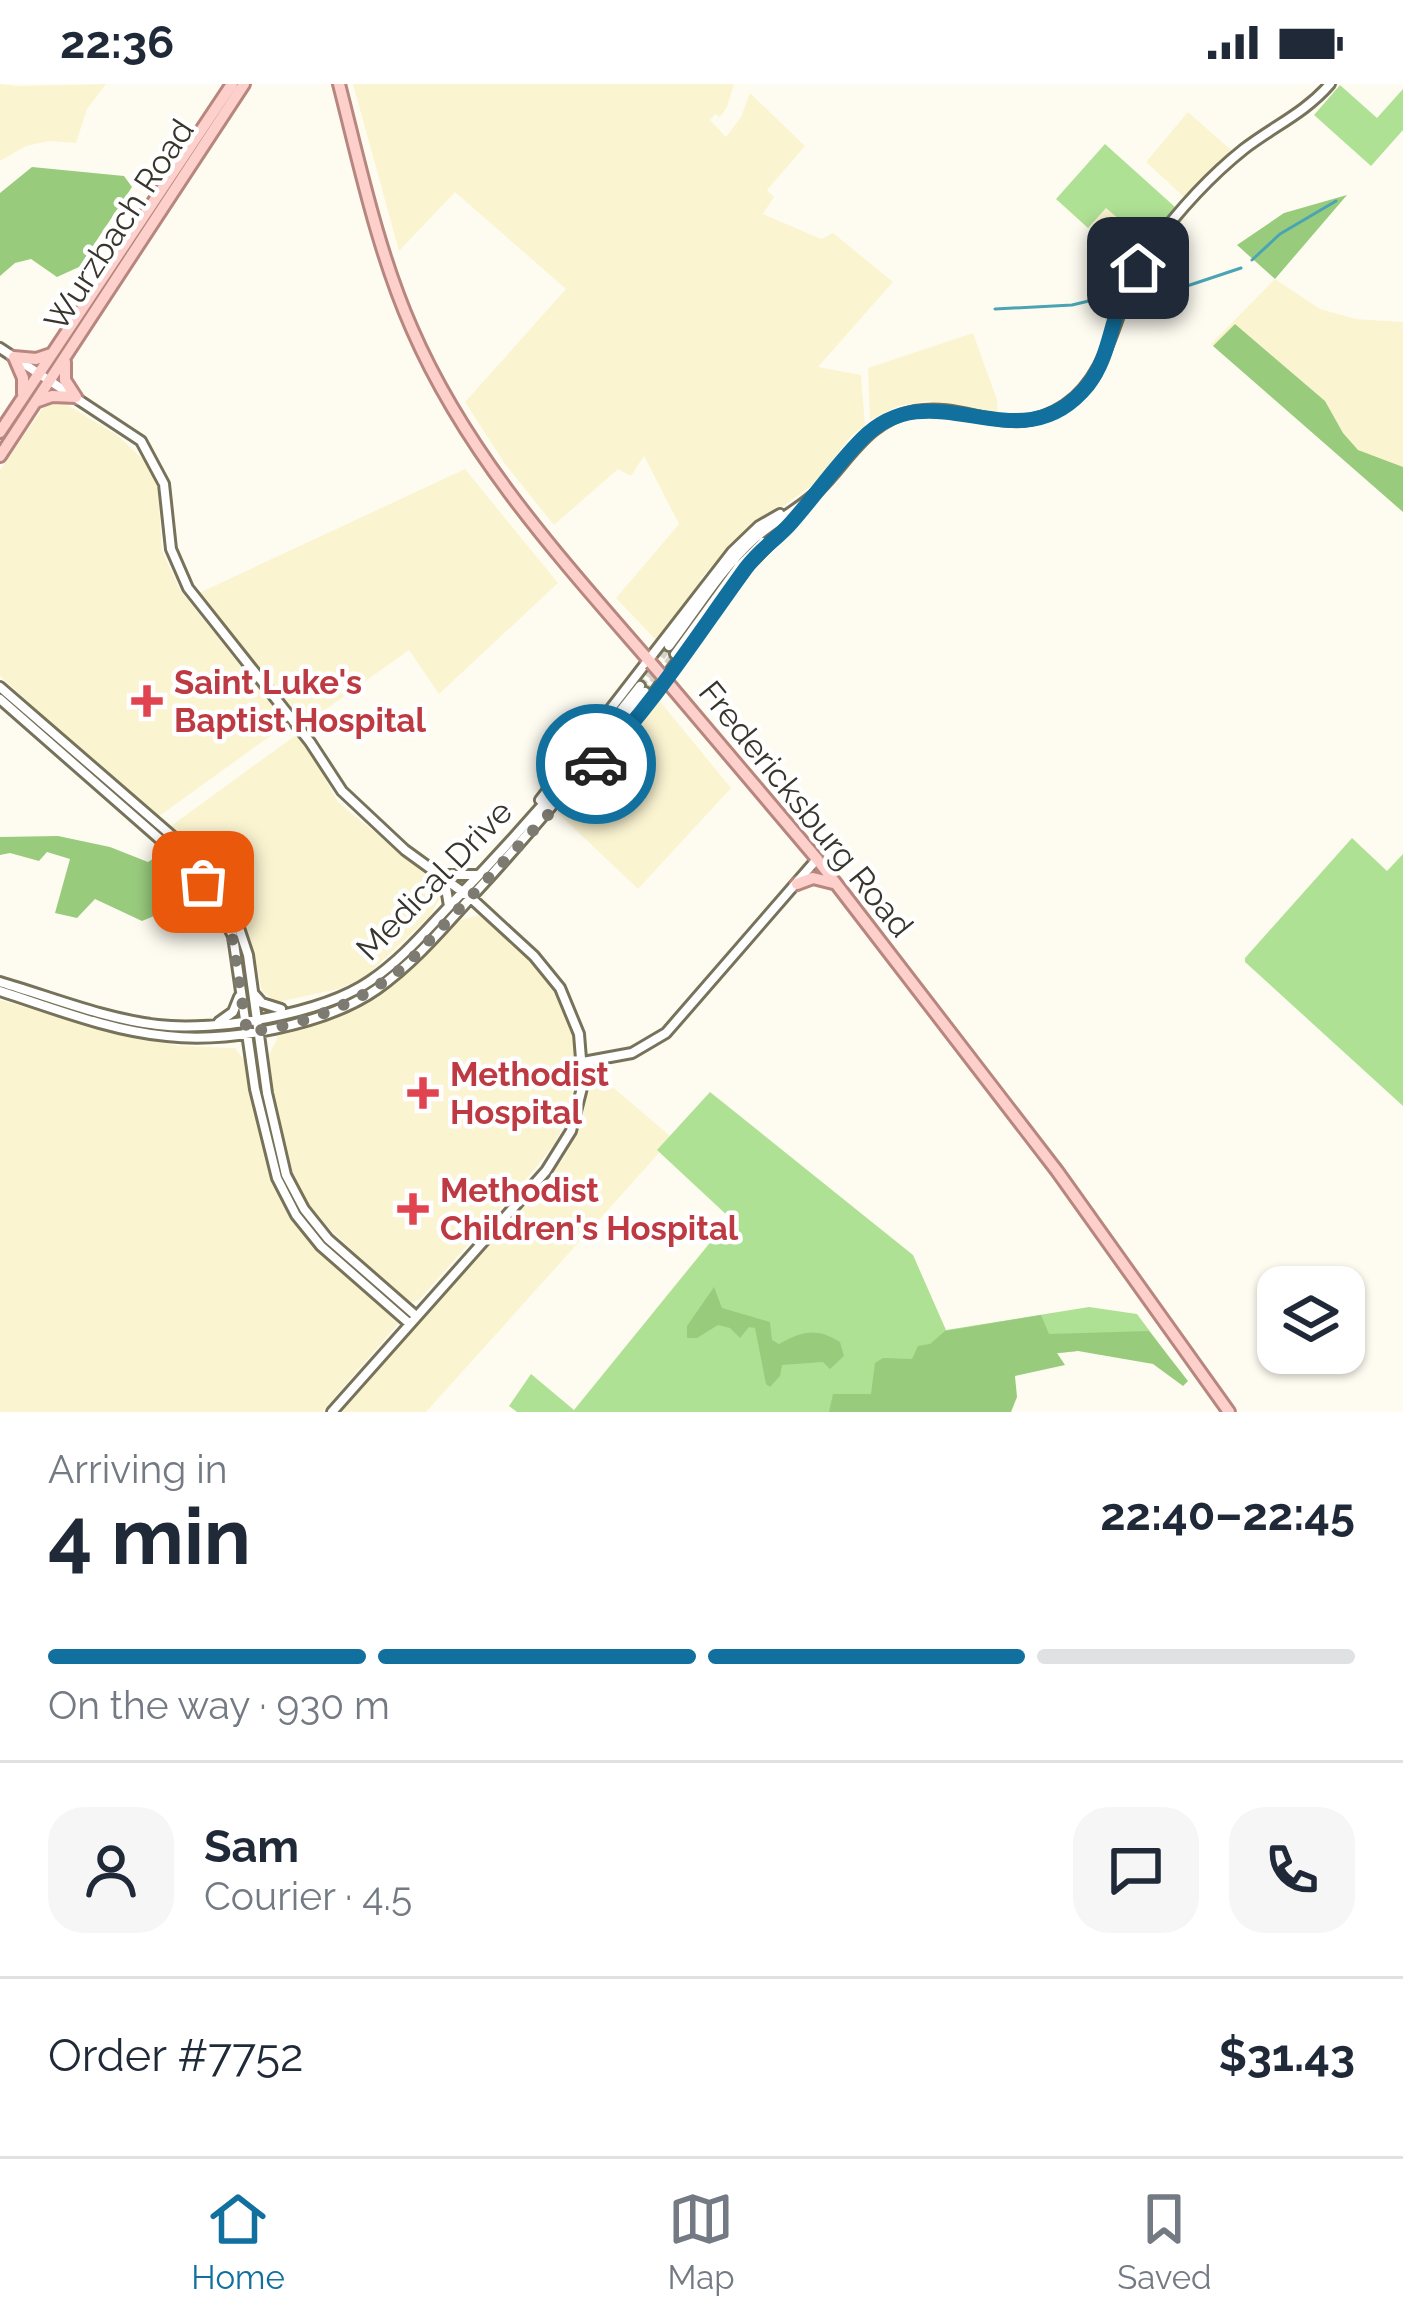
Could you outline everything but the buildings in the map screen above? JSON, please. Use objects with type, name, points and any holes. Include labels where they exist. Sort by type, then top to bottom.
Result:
[{"type":"main road","name":"Wurzbach Road","points":[[61,352],[232,84]]},
{"type":"main road","name":"Wurzbach Road","points":[[0,456],[34,404],[44,377],[244,84]]},
{"type":"main road","name":"Fredericksburg Road","points":[[339,84],[385,256],[410,327],[476,449],[818,859],[1048,1159],[1229,1412]]},
{"type":"main road","points":[[22,396],[23,378],[14,358],[61,352],[76,398],[52,396],[34,404]]},
{"type":"main road","name":"Wurzbach Road","points":[[0,432],[22,396],[44,377]]},
{"type":"main road","points":[[797,884],[813,878],[836,884]]},
{"type":"street","points":[[544,816],[626,730],[747,566],[861,440],[896,416],[945,410],[1021,422],[1053,412],[1078,395],[1100,366],[1127,287],[1157,241],[1227,163],[1295,118],[1330,84]]},
{"type":"street","points":[[0,348],[125,428],[147,448],[164,482],[171,549],[187,586],[310,742],[342,791],[540,962],[560,988],[574,1018],[583,1061],[577,1116],[555,1159],[332,1412]]},
{"type":"street","points":[[532,814],[740,544],[768,520],[808,500]]},
{"type":"street","points":[[797,515],[744,560],[672,650],[742,550],[808,500]]},
{"type":"street","points":[[0,687],[186,848],[207,879],[232,936],[280,1159],[300,1202],[328,1239],[413,1320]]},
{"type":"street","name":"Medical Drive","points":[[0,987],[143,1033],[170,1037],[224,1035],[283,1025],[316,1017],[375,990],[544,816],[643,689],[483,877]]},
{"type":"street","points":[[0,699],[207,879]]},
{"type":"street","points":[[583,1061],[632,1053],[666,1033],[818,859]]},
{"type":"street","points":[[444,875],[483,877],[486,913]]},
{"type":"street","points":[[444,875],[453,910],[486,913]]},
{"type":"street","name":"Medical Drive","points":[[0,987],[145,1023],[250,1019],[328,1000],[370,982],[453,910]]},
{"type":"street","points":[[246,988],[262,1003],[289,1010]]},
{"type":"street","points":[[218,1023],[236,1008],[246,988]]},
{"type":"street","points":[[255,1054],[283,1025]]},
{"type":"street","points":[[224,1035],[255,1054]]},
{"type":"shaded area","points":[[0,84],[106,84],[87,109],[76,143],[49,141],[26,146],[0,161]]},
{"type":"shaded area","points":[[353,84],[734,84],[727,107],[720,117],[715,114],[710,120],[726,137],[750,93],[805,146],[767,190],[774,197],[763,214],[821,239],[833,233],[893,282],[818,367],[861,375],[865,426],[852,435],[815,483],[734,542],[656,640],[616,598],[679,524],[644,456],[631,476],[618,469],[554,525],[505,464],[465,402],[566,289],[455,192],[399,251]]},
{"type":"shaded area","points":[[1188,112],[1231,150],[1184,197],[1146,162]]},
{"type":"shaded area","points":[[1105,207],[1145,242],[1130,265],[1088,228]]},
{"type":"shaded area","points":[[1275,279],[1320,309],[1356,319],[1403,322],[1403,477],[1360,472],[1211,344]]},
{"type":"shaded area","points":[[973,333],[998,413],[928,401],[898,406],[870,420],[868,368]]},
{"type":"shaded area","points":[[53,402],[66,404],[117,435],[149,465],[158,490],[162,551],[180,590],[287,724],[155,819],[0,676],[0,470],[43,408]]},
{"type":"shaded area","points":[[465,469],[558,583],[439,694],[409,650],[305,724],[199,593]]},
{"type":"shaded area","points":[[658,699],[731,788],[638,889],[557,812]]},
{"type":"shaded area","points":[[296,735],[338,802],[442,893],[430,916],[364,978],[338,989],[278,1002],[262,992],[254,951],[229,890],[209,862],[171,826]]},
{"type":"shaded area","name":"Methodist Hospital","points":[[479,915],[537,963],[571,1024],[576,1070],[568,1115],[555,1143],[534,1170],[419,1300],[408,1303],[315,1215],[302,1196],[281,1149],[269,1055],[279,1035],[375,995],[426,955],[458,921]]},
{"type":"shaded area","points":[[0,1000],[144,1039],[235,1048],[244,1060],[272,1182],[291,1219],[398,1324],[322,1412],[0,1412]]},
{"type":"shaded area","points":[[594,1071],[670,1136],[659,1153],[426,1412],[339,1412],[563,1159],[579,1130]]},
{"type":"green space","points":[[1340,85],[1377,118],[1403,89],[1403,130],[1371,166],[1314,115]]},
{"type":"green space","points":[[1105,144],[1175,207],[1145,242],[1106,208],[1088,228],[1056,199]]},
{"type":"green space","points":[[32,167],[124,176],[132,187],[79,267],[57,277],[31,259],[15,263],[0,276],[0,193]]},
{"type":"green space","points":[[1347,195],[1275,279],[1237,245],[1284,213]]},
{"type":"green space","points":[[1235,324],[1325,401],[1358,450],[1403,467],[1403,512],[1213,346]]},
{"type":"green space","points":[[58,836],[110,847],[148,862],[164,852],[181,867],[159,914],[142,921],[95,899],[77,918],[55,913],[70,859],[47,852],[39,861],[0,855],[0,837]]},
{"type":"green space","points":[[1352,838],[1387,871],[1403,854],[1403,1106],[1245,962]]},
{"type":"green space","points":[[710,1092],[913,1255],[946,1330],[1089,1307],[1137,1314],[1166,1353],[1111,1347],[1035,1356],[881,1412],[517,1412],[509,1406],[531,1374],[574,1410],[730,1218],[657,1150]]},
{"type":"green space","points":[[714,1287],[722,1308],[770,1322],[772,1340],[779,1344],[817,1333],[840,1342],[844,1356],[830,1369],[823,1362],[782,1365],[770,1387],[755,1328],[749,1327],[740,1338],[718,1325],[697,1338],[687,1338],[687,1326]]},
{"type":"green space","points":[[1041,1315],[1049,1334],[1149,1331],[1188,1381],[1183,1386],[1153,1364],[1078,1351],[1057,1353],[1065,1365],[1015,1376],[1017,1397],[1011,1412],[829,1412],[833,1394],[871,1394],[875,1363],[883,1358],[912,1359],[918,1346],[930,1344],[945,1331]]},
{"type":"waterway","points":[[1252,260],[1280,234],[1336,201]]},
{"type":"waterway","points":[[1132,291],[1187,286],[1241,268]]},
{"type":"waterway","points":[[995,309],[1072,305],[1114,295]]},
{"type":"tunnel","points":[[640,686],[669,646]]},
{"type":"tunnel","points":[[645,692],[675,654]]},
{"type":"way so far","points":[[203,882],[232,936],[247,1032],[312,1018],[375,990],[406,965],[596,764]]},
{"type":"place","name":"Saint Luke's Baptist Hospital","points":[[147,701]]},
{"type":"place","name":"Methodist Hospital","points":[[423,1093]]},
{"type":"place","name":"Methodist Children's Hospital","points":[[413,1209]]},
{"type":"route","points":[[596,764],[701,633],[747,566],[789,526],[861,440],[896,416],[916,411],[945,410],[1010,422],[1031,420],[1063,407],[1085,388],[1100,366],[1138,268]]}]
